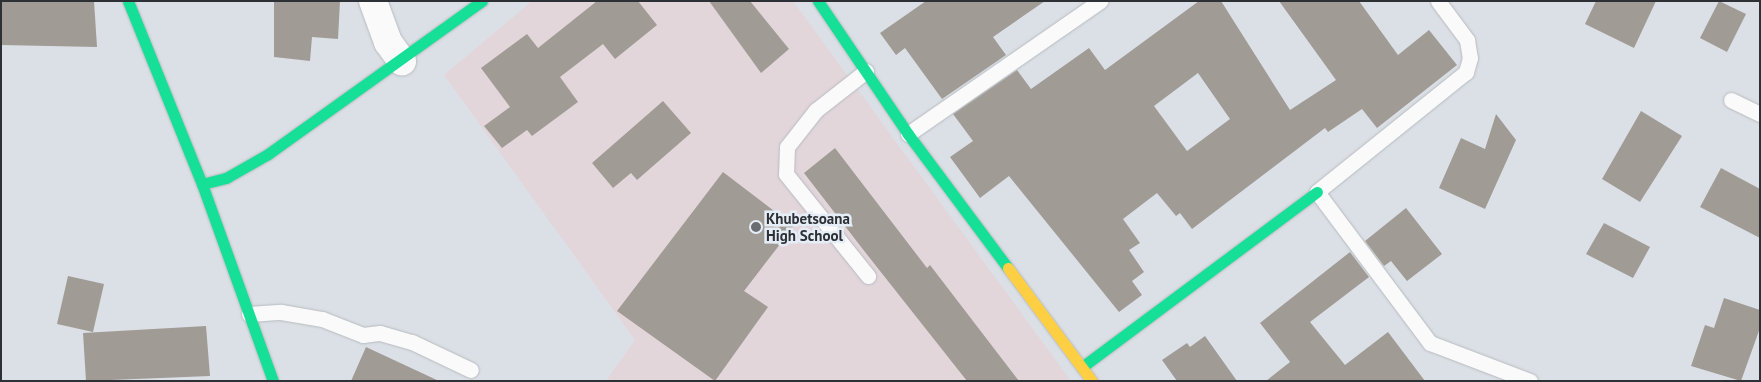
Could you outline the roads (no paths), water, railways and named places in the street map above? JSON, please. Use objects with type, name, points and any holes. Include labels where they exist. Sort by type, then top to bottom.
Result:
[{"type":"street","points":[[128,1],[202,184],[273,381]]},
{"type":"street","points":[[373,1],[388,42],[402,61]]},
{"type":"street","points":[[202,184],[226,178],[268,154],[402,61],[482,1]]},
{"type":"street","points":[[818,1],[908,134],[1092,381]]},
{"type":"street","points":[[1082,367],[1317,192]]},
{"type":"lane","points":[[908,134],[1100,1]]},
{"type":"lane","points":[[1438,1],[1467,40],[1470,58],[1466,72],[1317,192],[1430,343],[1530,381]]},
{"type":"lane","points":[[866,71],[816,110],[788,147],[786,174],[868,276]]},
{"type":"lane","points":[[1731,100],[1760,114]]},
{"type":"lane","points":[[249,314],[281,312],[322,319],[363,335],[380,333],[412,342],[471,370]]},
{"type":"place","name":"Khubetsoana High School","points":[[756,227]]}]
